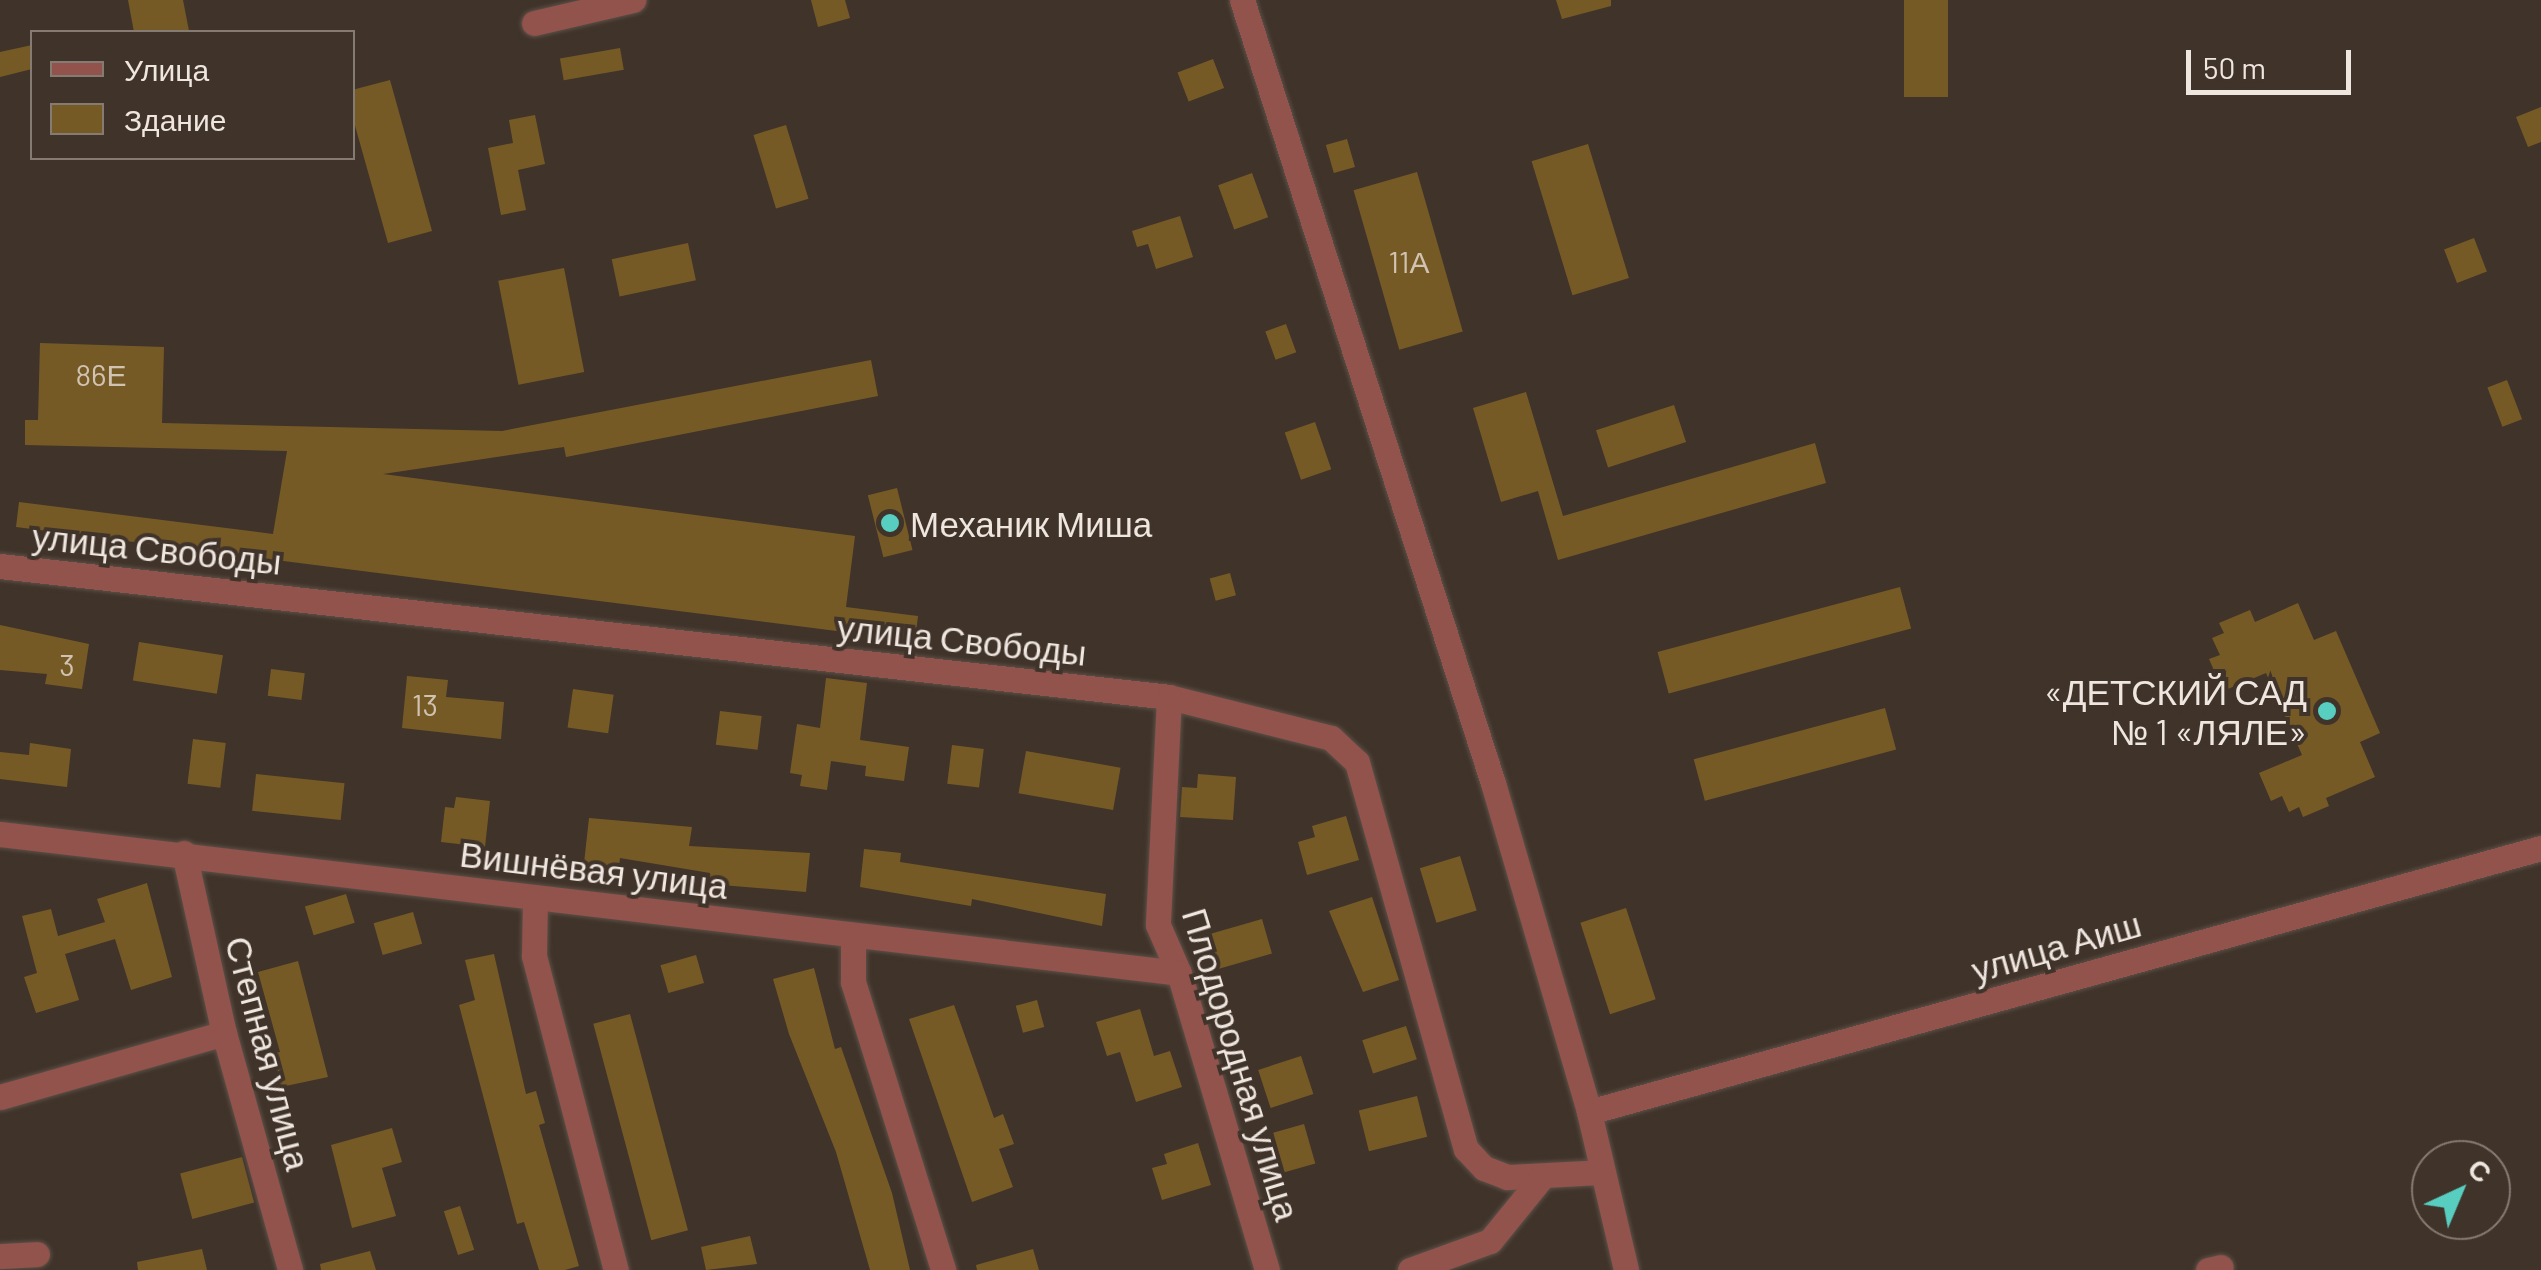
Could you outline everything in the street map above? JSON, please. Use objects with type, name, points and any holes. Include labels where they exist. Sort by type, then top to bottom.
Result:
[{"type":"street","points":[[534,23],[633,0]]},
{"type":"street","points":[[1242,0],[1493,783],[1589,1112],[1626,1270]]},
{"type":"street","name":"улица Свободы","points":[[0,566],[1169,697],[1330,738],[1358,762],[1466,1149],[1484,1168],[1542,1177],[1602,1172]]},
{"type":"street","name":"Плодородная улица","points":[[1169,697],[1158,924],[1180,974],[1268,1270]]},
{"type":"street","name":"Вишнёвая улица","points":[[0,834],[1180,974]]},
{"type":"street","name":"улица Аиш","points":[[1589,1112],[2541,848]]},
{"type":"street","name":"Степная улица","points":[[184,854],[224,1033],[290,1270]]},
{"type":"street","points":[[535,897],[534,956],[616,1270]]},
{"type":"street","points":[[853,936],[853,982],[944,1270]]},
{"type":"street","points":[[0,1096],[224,1033]]},
{"type":"street","points":[[1410,1270],[1490,1242],[1542,1177]]},
{"type":"street","points":[[0,1256],[37,1254]]},
{"type":"building","points":[[128,0],[183,0],[189,30],[134,30]]},
{"type":"building","points":[[811,0],[845,0],[850,18],[818,27]]},
{"type":"building","points":[[1556,0],[1611,0],[1611,6],[1562,19]]},
{"type":"building","points":[[1904,0],[1948,0],[1948,97],[1904,97]]},
{"type":"building","points":[[30,45],[30,70],[0,77],[0,52]]},
{"type":"building","points":[[620,48],[624,70],[564,80],[560,59]]},
{"type":"building","points":[[1213,59],[1224,88],[1189,102],[1178,73]]},
{"type":"building","points":[[390,80],[432,231],[388,243],[355,126],[355,89]]},
{"type":"building","points":[[2541,107],[2541,142],[2528,147],[2516,117]]},
{"type":"building","points":[[535,115],[545,164],[518,170],[526,210],[501,215],[488,148],[513,143],[509,120]]},
{"type":"building","points":[[786,125],[809,199],[776,209],[753,135]]},
{"type":"building","points":[[1347,139],[1355,167],[1334,173],[1326,145]]},
{"type":"building","points":[[1588,144],[1629,278],[1573,295],[1532,161]]},
{"type":"building","points":[[1417,172],[1463,332],[1399,350],[1354,190]]},
{"type":"building","points":[[1252,173],[1268,217],[1234,229],[1218,185]]},
{"type":"building","points":[[1180,216],[1193,257],[1156,269],[1148,244],[1137,247],[1132,231]]},
{"type":"building","points":[[2474,238],[2487,272],[2457,283],[2444,249]]},
{"type":"building","points":[[688,243],[696,280],[620,296],[612,259]]},
{"type":"building","points":[[564,268],[584,372],[518,385],[498,281]]},
{"type":"building","points":[[1286,324],[1296,352],[1276,360],[1265,332]]},
{"type":"building","points":[[40,343],[164,347],[162,423],[502,431],[871,360],[878,396],[566,457],[564,447],[383,474],[855,536],[846,607],[918,616],[915,641],[16,527],[19,502],[273,534],[287,451],[25,445],[25,420],[38,420]]},
{"type":"building","points":[[2507,380],[2522,419],[2502,427],[2487,388]]},
{"type":"building","points":[[1526,392],[1563,516],[1815,443],[1826,483],[1558,560],[1538,491],[1501,502],[1473,408]]},
{"type":"building","points":[[1674,405],[1686,442],[1608,467],[1596,430]]},
{"type":"building","points":[[1315,422],[1331,469],[1301,480],[1285,432]]},
{"type":"building","name":"Механик Миша","points":[[897,488],[912,550],[883,557],[868,495]]},
{"type":"building","points":[[1230,573],[1236,595],[1216,601],[1210,578]]},
{"type":"building","points":[[1900,587],[1911,629],[1669,693],[1658,652]]},
{"type":"building","name":"«ДЕТСКИЙ САД № 1 «ЛЯЛЕ»","points":[[2298,603],[2314,640],[2336,631],[2380,733],[2360,742],[2375,777],[2326,798],[2329,806],[2303,817],[2299,807],[2289,812],[2282,796],[2271,801],[2259,773],[2302,755],[2266,673],[2223,691],[2209,659],[2220,655],[2212,638],[2224,633],[2219,623],[2250,610],[2255,622]]},
{"type":"building","points":[[0,625],[89,644],[82,689],[45,684],[47,674],[0,670]]},
{"type":"building","points":[[139,642],[223,655],[217,694],[133,681]]},
{"type":"building","points":[[271,669],[305,673],[301,700],[268,696]]},
{"type":"building","points":[[407,676],[448,680],[446,697],[504,702],[501,739],[402,728]]},
{"type":"building","points":[[826,678],[867,683],[860,740],[909,747],[904,781],[865,776],[866,766],[831,761],[827,790],[800,786],[802,775],[790,773],[797,724],[820,728]]},
{"type":"building","points":[[573,689],[614,695],[608,733],[568,728]]},
{"type":"building","points":[[1885,708],[1896,750],[1705,801],[1694,759]]},
{"type":"building","points":[[720,711],[762,716],[758,750],[716,745]]},
{"type":"building","points":[[193,739],[226,743],[220,788],[188,784]]},
{"type":"building","points":[[30,743],[71,749],[67,787],[0,779],[0,752],[29,755]]},
{"type":"building","points":[[952,745],[984,749],[979,788],[947,784]]},
{"type":"building","points":[[1026,751],[1121,768],[1113,810],[1019,793]]},
{"type":"building","points":[[256,774],[345,783],[341,820],[252,811]]},
{"type":"building","points":[[1198,774],[1236,777],[1233,820],[1180,817],[1182,787],[1197,788]]},
{"type":"building","points":[[456,797],[490,801],[485,847],[441,842],[445,807],[454,808]]},
{"type":"building","points":[[1346,816],[1359,860],[1307,875],[1298,842],[1315,837],[1312,826]]},
{"type":"building","points":[[589,818],[692,827],[689,846],[810,853],[806,892],[709,884],[710,873],[620,858],[619,867],[584,863]]},
{"type":"building","points":[[864,849],[901,853],[900,862],[1106,894],[1102,926],[972,899],[971,906],[860,887]]},
{"type":"building","points":[[1460,856],[1477,911],[1437,923],[1420,868]]},
{"type":"building","points":[[147,883],[172,977],[131,990],[115,939],[65,954],[79,1000],[36,1013],[24,977],[37,973],[22,916],[51,909],[58,936],[105,922],[97,899]]},
{"type":"building","points":[[346,894],[355,923],[314,935],[305,907]]},
{"type":"building","points":[[1372,897],[1399,980],[1363,992],[1329,911]]},
{"type":"building","points":[[1626,908],[1656,999],[1610,1014],[1580,923]]},
{"type":"building","points":[[413,912],[422,944],[383,955],[374,923]]},
{"type":"building","points":[[1262,919],[1272,954],[1219,969],[1209,934]]},
{"type":"building","points":[[494,954],[526,1094],[536,1091],[545,1123],[539,1125],[579,1266],[565,1270],[539,1270],[524,1222],[517,1224],[459,1005],[475,1000],[465,960]]},
{"type":"building","points":[[696,955],[704,983],[668,993],[660,965]]},
{"type":"building","points":[[298,961],[328,1077],[281,1087],[274,1053],[280,1052],[258,972]]},
{"type":"building","points":[[814,968],[835,1049],[841,1047],[892,1193],[910,1270],[870,1270],[836,1152],[789,1034],[773,979]]},
{"type":"building","points":[[1037,1000],[1044,1027],[1023,1033],[1016,1006]]},
{"type":"building","points":[[954,1005],[994,1118],[1003,1114],[1014,1144],[999,1149],[1013,1187],[972,1202],[909,1019]]},
{"type":"building","points":[[1140,1009],[1154,1056],[1170,1051],[1182,1087],[1136,1102],[1120,1052],[1107,1056],[1096,1022]]},
{"type":"building","points":[[630,1014],[688,1230],[651,1240],[593,1024]]},
{"type":"building","points":[[1406,1026],[1417,1059],[1373,1074],[1362,1040]]},
{"type":"building","points":[[1301,1056],[1313,1094],[1271,1108],[1258,1070]]},
{"type":"building","points":[[1417,1096],[1427,1137],[1369,1151],[1359,1111]]},
{"type":"building","points":[[1304,1124],[1315,1163],[1285,1172],[1273,1133]]},
{"type":"building","points":[[392,1128],[402,1162],[382,1168],[396,1216],[352,1228],[331,1145]]},
{"type":"building","points":[[1198,1143],[1211,1185],[1162,1200],[1152,1168],[1167,1164],[1164,1154]]},
{"type":"building","points":[[242,1157],[254,1202],[192,1219],[180,1174]]},
{"type":"building","points":[[460,1206],[474,1250],[458,1255],[444,1211]]},
{"type":"building","points":[[750,1236],[757,1264],[706,1270],[701,1247]]},
{"type":"building","points":[[202,1249],[207,1270],[138,1270],[137,1262]]},
{"type":"building","points":[[1033,1249],[1039,1270],[977,1270],[976,1265]]},
{"type":"building","points":[[370,1251],[376,1270],[321,1270],[320,1264]]},
{"type":"place","name":"Механик Миша","points":[[890,523]]},
{"type":"place","name":"«ДЕТСКИЙ САД № 1 «ЛЯЛЕ»","points":[[2327,711]]}]
